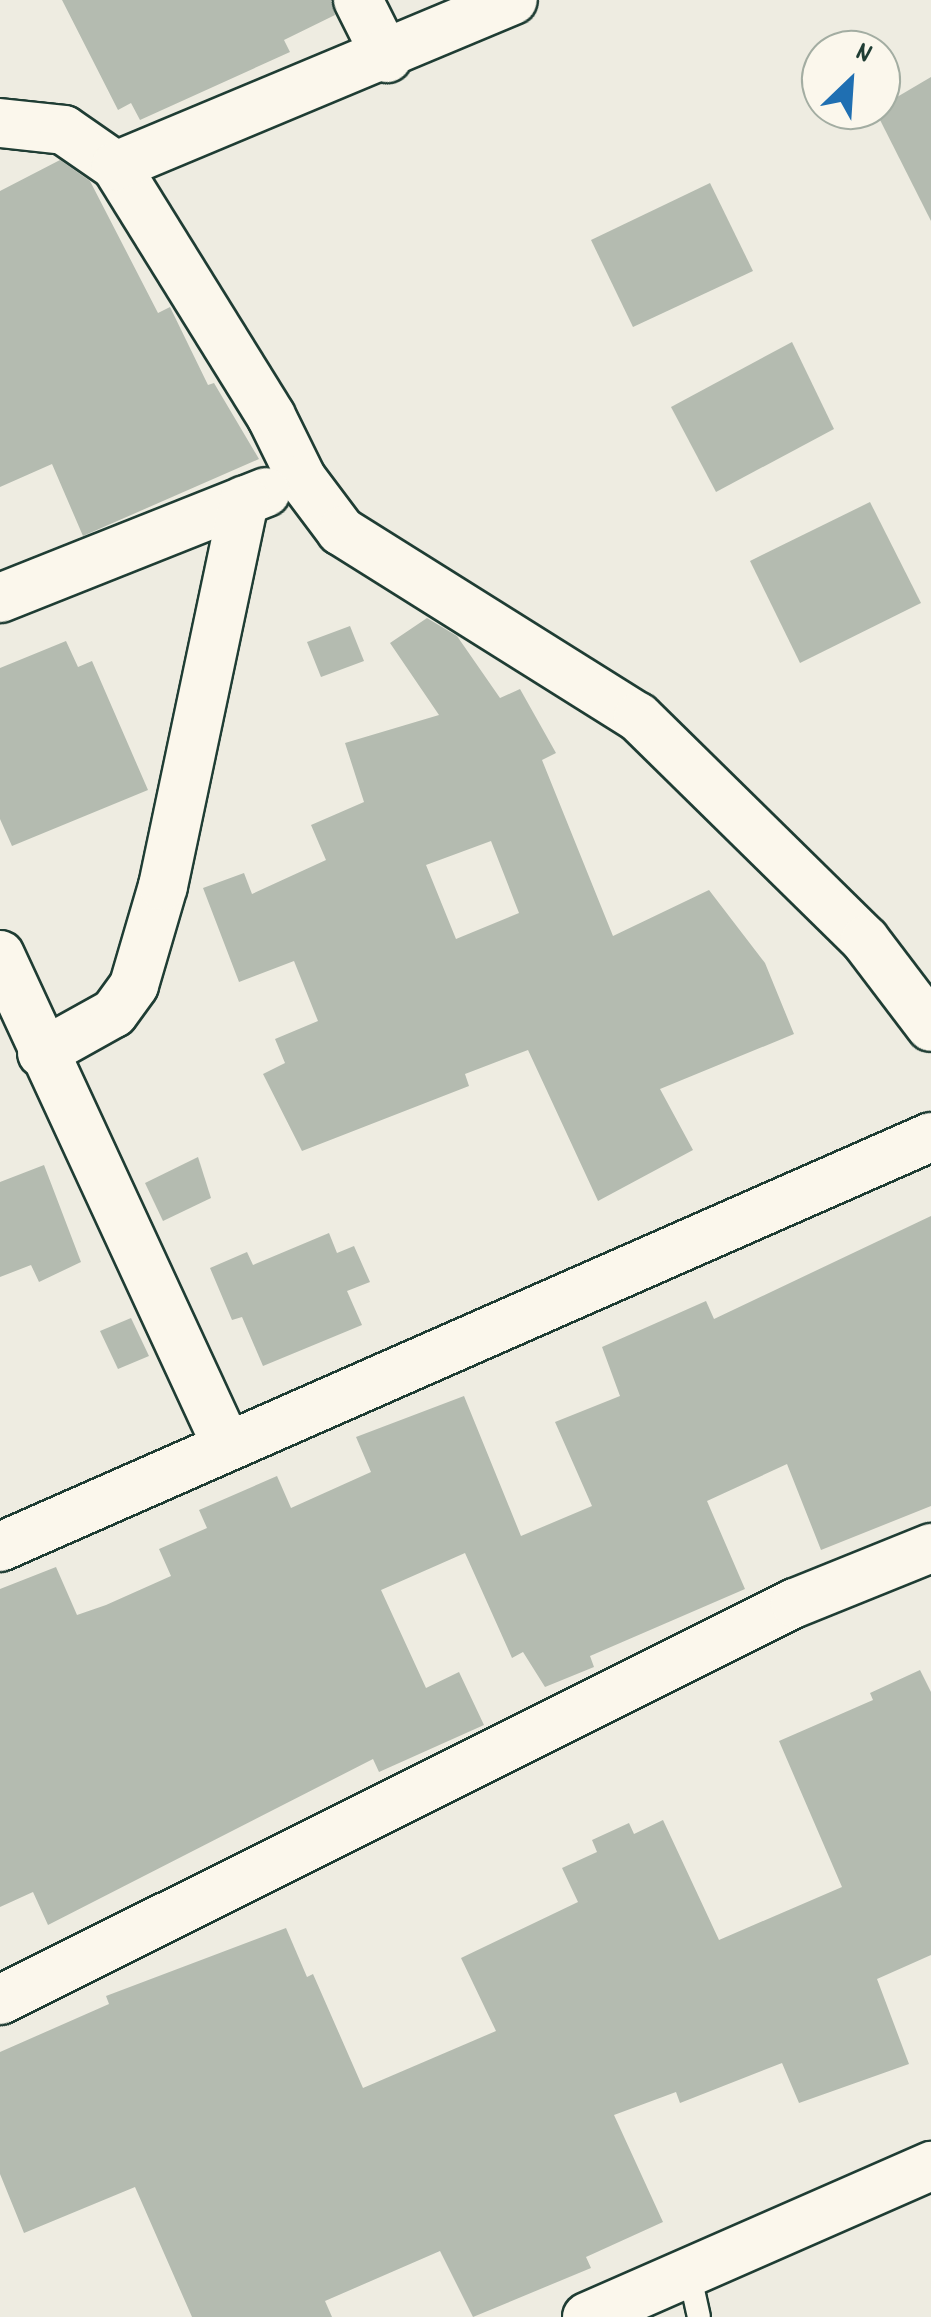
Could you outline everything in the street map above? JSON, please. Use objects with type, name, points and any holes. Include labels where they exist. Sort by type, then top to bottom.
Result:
[{"type":"street","points":[[358,0],[386,58]]},
{"type":"street","points":[[116,166],[386,58],[512,0]]},
{"type":"street","points":[[2,116],[64,130],[116,166],[271,416],[302,478],[341,531],[491,620],[670,744],[865,940],[931,1027]]},
{"type":"street","points":[[0,598],[302,478]]},
{"type":"street","points":[[42,1053],[114,1013],[134,984],[164,886],[244,500]]},
{"type":"street","points":[[0,955],[226,1444]]},
{"type":"street","points":[[0,1547],[226,1444],[931,1137]]},
{"type":"street","points":[[0,2000],[778,1611],[931,1548]]},
{"type":"street","points":[[587,2317],[694,2294],[931,2166]]},
{"type":"building","points":[[62,0],[331,0],[335,15],[284,40],[290,52],[140,120],[131,103],[118,110]]},
{"type":"building","points":[[931,77],[931,221],[885,130],[901,130],[901,95]]},
{"type":"building","points":[[60,160],[90,181],[158,313],[170,307],[208,385],[214,383],[259,459],[83,536],[52,464],[0,487],[0,191]]},
{"type":"building","points":[[710,183],[753,271],[633,327],[591,240]]},
{"type":"building","points":[[792,342],[834,429],[716,492],[671,407]]},
{"type":"building","points":[[870,502],[921,603],[800,663],[750,561]]},
{"type":"building","points":[[427,618],[457,636],[500,698],[520,689],[556,753],[542,760],[613,936],[709,890],[765,963],[794,1034],[660,1089],[693,1150],[598,1201],[528,1050],[465,1074],[469,1086],[302,1151],[263,1074],[285,1063],[275,1039],[318,1021],[294,961],[239,982],[203,888],[244,873],[252,894],[326,860],[311,825],[364,802],[345,743],[439,715],[390,643]],"holes":[[[491,841],[519,913],[456,939],[426,865]]]},
{"type":"building","points":[[350,626],[364,661],[321,677],[307,642]]},
{"type":"building","points":[[66,641],[78,667],[92,661],[148,790],[12,846],[0,819],[0,668]]},
{"type":"building","points":[[198,1157],[211,1198],[163,1221],[145,1183]]},
{"type":"building","points":[[44,1165],[81,1262],[39,1282],[31,1265],[0,1277],[0,1182]]},
{"type":"building","points":[[931,1216],[931,1506],[821,1550],[787,1464],[707,1501],[745,1589],[590,1656],[594,1667],[545,1687],[523,1652],[512,1658],[465,1553],[381,1590],[426,1688],[459,1672],[484,1725],[379,1772],[373,1759],[48,1925],[33,1892],[0,1907],[0,1589],[56,1567],[77,1615],[106,1605],[171,1576],[159,1549],[207,1528],[199,1510],[277,1476],[291,1508],[371,1472],[356,1437],[464,1396],[521,1536],[592,1506],[555,1422],[620,1396],[602,1347],[706,1301],[714,1319]]},
{"type":"building","points":[[329,1233],[337,1253],[354,1246],[370,1282],[347,1291],[362,1325],[263,1366],[242,1317],[232,1320],[210,1268],[247,1252],[253,1265]]},
{"type":"building","points":[[131,1318],[149,1356],[118,1369],[100,1331]]},
{"type":"building","points":[[920,1670],[931,1692],[931,1955],[877,1979],[909,2064],[799,2103],[782,2063],[680,2103],[676,2092],[614,2115],[663,2222],[586,2257],[591,2268],[473,2317],[440,2251],[325,2301],[332,2317],[192,2317],[135,2187],[24,2233],[0,2174],[0,2052],[109,2004],[106,1996],[286,1928],[307,1977],[313,1974],[363,2088],[496,2031],[461,1958],[578,1902],[562,1868],[597,1852],[592,1840],[629,1823],[634,1834],[663,1820],[719,1940],[842,1887],[779,1741],[873,1700],[870,1693]]}]
